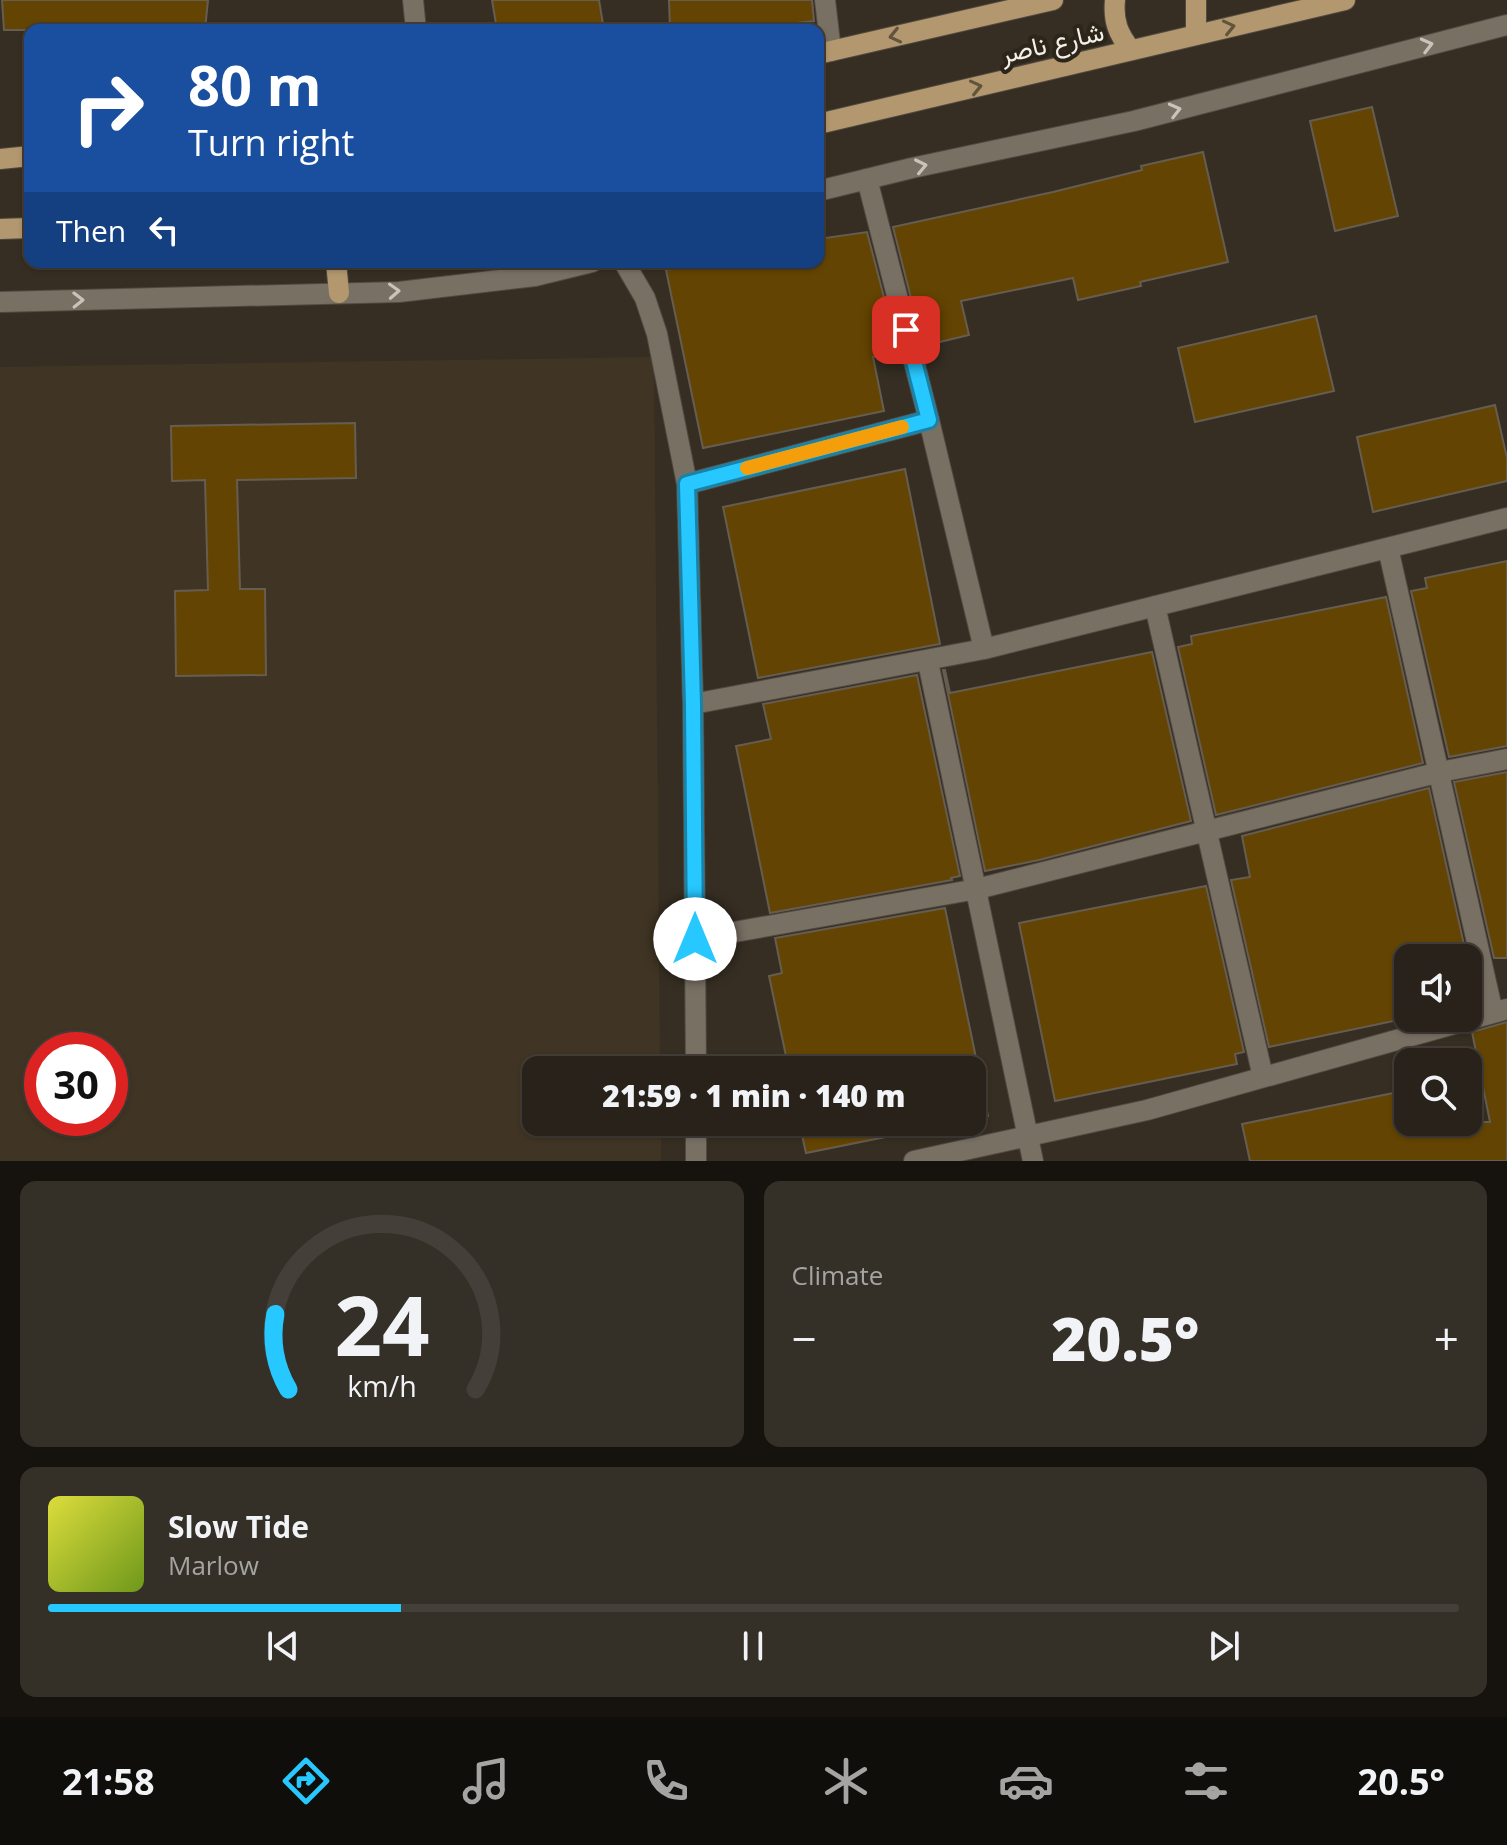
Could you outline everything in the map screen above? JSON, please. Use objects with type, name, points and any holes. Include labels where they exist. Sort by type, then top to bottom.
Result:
[{"type":"main road","name":"شارع ناصر","points":[[824,52],[1053,0]]},
{"type":"main road","points":[[1115,0],[1114,19],[1120,36],[1131,50]]},
{"type":"main road","points":[[1196,0],[1196,35]]},
{"type":"main road","name":"شارع ناصر","points":[[824,123],[1345,0]]},
{"type":"main road","points":[[0,159],[24,157]]},
{"type":"main road","points":[[0,229],[24,228]]},
{"type":"main road","points":[[337,268],[339,293]]},
{"type":"street","points":[[413,0],[415,24]]},
{"type":"street","points":[[824,52],[825,0]]},
{"type":"street","points":[[824,190],[1134,121],[1507,25]]},
{"type":"street","points":[[867,179],[984,649]]},
{"type":"street","points":[[0,302],[399,292],[535,276],[568,268]]},
{"type":"street","points":[[628,268],[645,298],[657,334],[687,484],[693,704],[696,1056]]},
{"type":"street","points":[[687,484],[929,420]]},
{"type":"street","points":[[693,704],[928,662],[1507,518]]},
{"type":"street","points":[[914,1161],[1147,1110],[1500,1011],[1388,548]]},
{"type":"street","points":[[1155,606],[1263,1077]]},
{"type":"street","points":[[928,662],[1033,1161]]},
{"type":"street","points":[[695,939],[977,889],[1440,772],[1507,759]]},
{"type":"street","points":[[696,1136],[696,1161]]},
{"type":"shaded area","points":[[654,357],[660,1056],[522,1056],[522,1136],[661,1136],[661,1161],[0,1161],[0,367]]},
{"type":"building","points":[[2,0],[208,0],[206,24],[24,24],[24,30],[4,30]]},
{"type":"building","points":[[492,0],[599,0],[603,24],[496,24]]},
{"type":"building","points":[[669,0],[812,0],[814,21],[788,24],[670,24]]},
{"type":"building","points":[[1372,107],[1398,216],[1335,231],[1310,121]]},
{"type":"building","points":[[1203,152],[1228,262],[1078,300],[1073,278],[961,301],[969,335],[923,346],[893,227],[1053,192],[1142,170],[1141,166]]},
{"type":"building","points":[[867,232],[898,351],[873,357],[884,411],[703,448],[666,270],[824,268],[824,238]]},
{"type":"building","points":[[1316,316],[1334,391],[1195,422],[1178,348]]},
{"type":"building","points":[[1495,405],[1507,458],[1507,481],[1373,512],[1357,437]]},
{"type":"building","points":[[355,423],[356,478],[237,480],[240,589],[265,589],[266,675],[176,676],[175,591],[208,590],[205,480],[172,481],[171,426]]},
{"type":"building","points":[[905,469],[940,644],[758,678],[723,507]]},
{"type":"building","points":[[1507,561],[1507,746],[1449,757],[1411,591],[1427,588],[1425,578]]},
{"type":"building","points":[[1386,597],[1423,763],[1216,815],[1178,647],[1192,644],[1191,636]]},
{"type":"building","points":[[1152,652],[1191,821],[985,871],[943,670],[950,693]]},
{"type":"building","points":[[917,675],[960,876],[770,913],[736,746],[771,739],[763,704]]},
{"type":"building","points":[[1507,772],[1507,958],[1494,958],[1454,782]]},
{"type":"building","points":[[1429,788],[1464,944],[1394,944],[1394,1021],[1269,1047],[1231,880],[1250,877],[1242,836]]},
{"type":"building","points":[[1206,886],[1244,1052],[1235,1054],[1237,1064],[1055,1101],[1019,923]]},
{"type":"building","points":[[945,908],[976,1056],[786,1056],[769,976],[782,973],[775,938]]},
{"type":"building","points":[[1507,1022],[1507,1161],[1250,1161],[1242,1124],[1394,1093],[1394,1136],[1482,1136],[1482,1122],[1490,1122],[1482,1082],[1482,1048],[1475,1048],[1472,1032],[1482,1032],[1482,1029]]},
{"type":"building","points":[[802,1136],[890,1136],[806,1153]]},
{"type":"slow traffic","points":[[747,468],[902,427]]},
{"type":"route","points":[[695,939],[687,484],[929,420],[906,330]]}]
